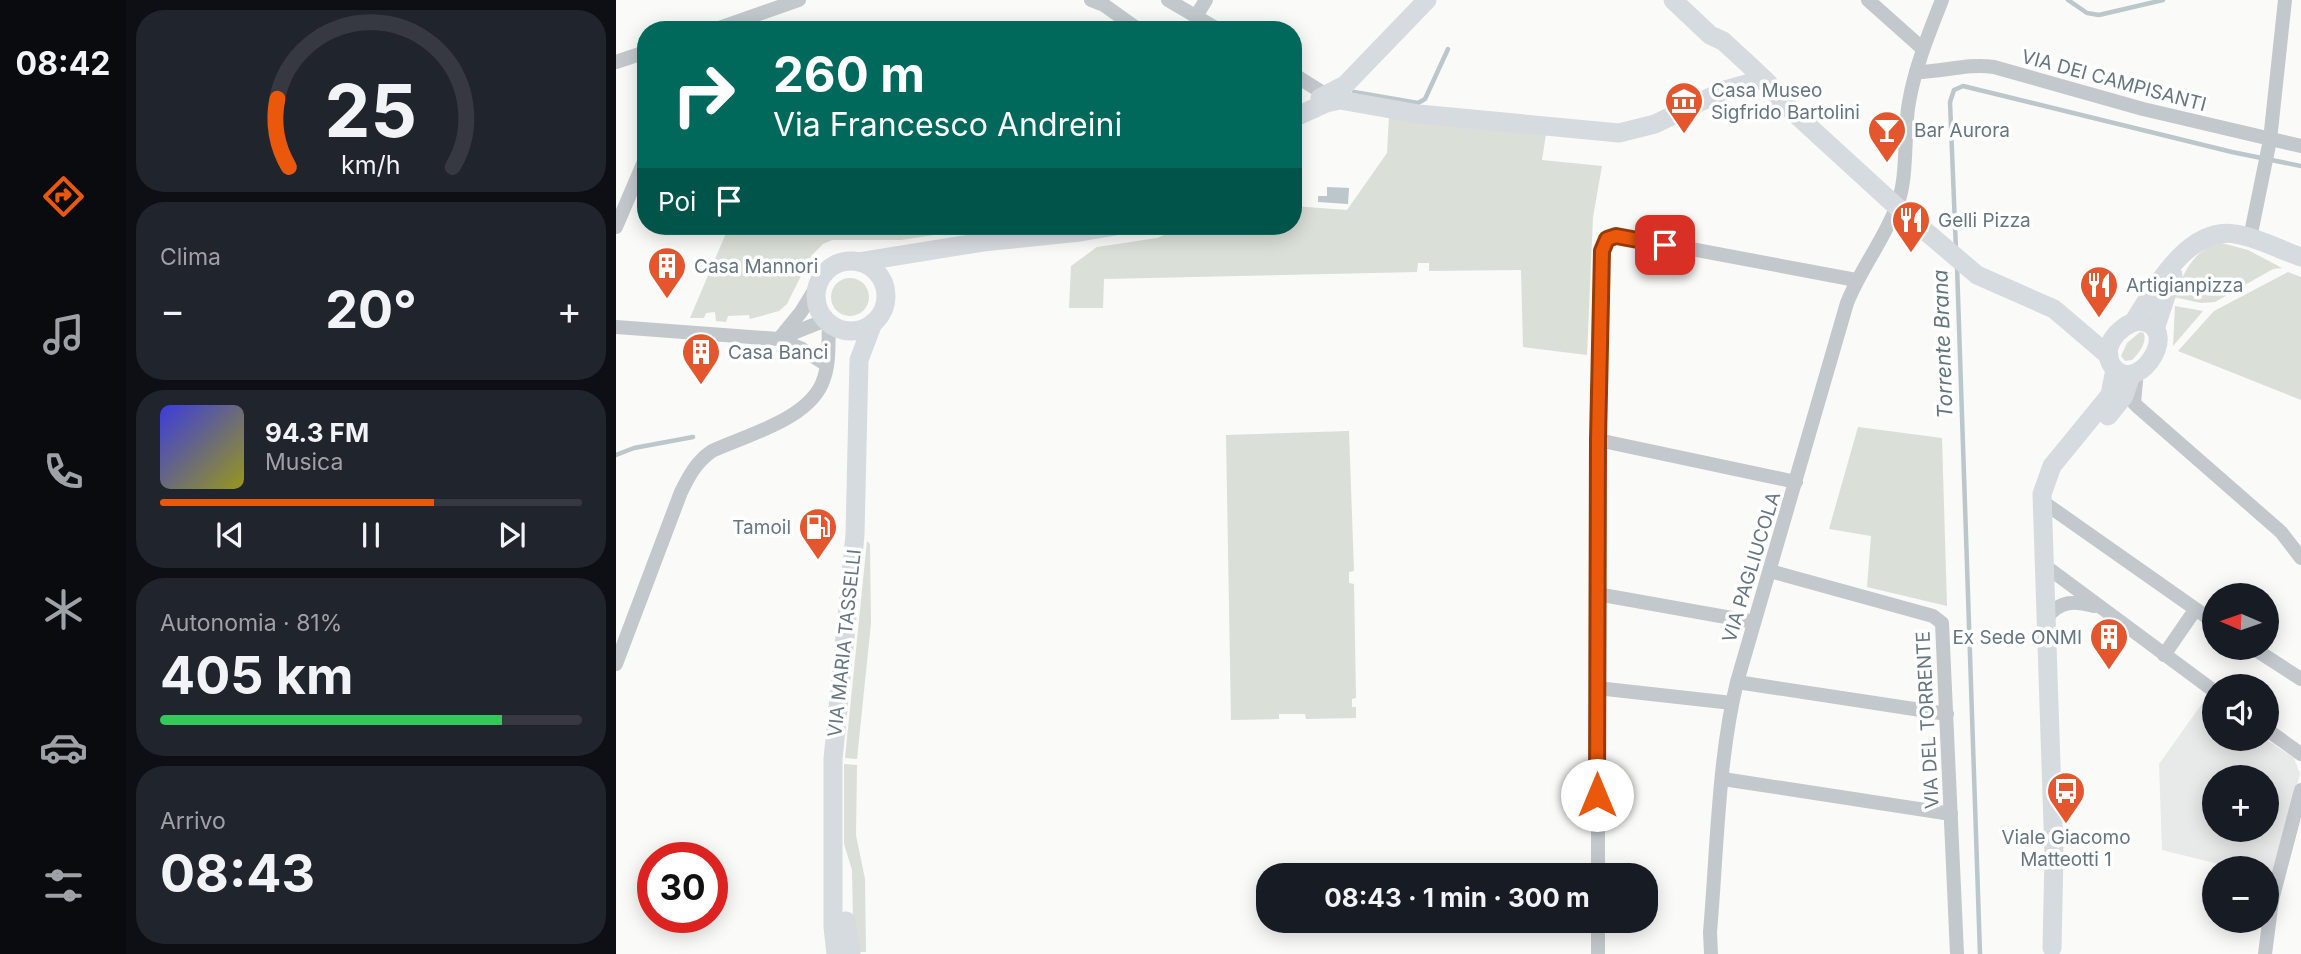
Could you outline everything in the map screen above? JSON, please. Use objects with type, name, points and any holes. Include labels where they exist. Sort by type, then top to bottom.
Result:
[{"type":"main road","points":[[1302,113],[1331,98],[1427,0]]},
{"type":"main road","points":[[1673,0],[1710,35],[1717,48],[1761,89],[1779,99],[1897,207],[1977,275],[2047,304],[2121,362],[2148,363],[2159,340],[2155,329],[2145,321],[2134,321]]},
{"type":"main road","points":[[1710,35],[1723,41],[1769,83],[1779,99]]},
{"type":"main road","points":[[1302,106],[1331,98],[1419,114],[1619,133],[1656,124],[1725,90],[1754,82]]},
{"type":"main road","points":[[2058,951],[2043,509],[2056,478],[2121,400],[2123,327],[2134,321],[2160,281],[2198,241],[2215,234],[2252,232],[2301,257]]},
{"type":"main road","points":[[859,262],[874,271],[883,285],[884,305],[873,323],[859,330],[832,324],[817,306],[817,286],[824,274],[834,266],[983,242],[1058,235]]},
{"type":"main road","points":[[883,285],[900,257]]},
{"type":"main road","points":[[2155,329],[2181,258]]},
{"type":"main road","name":"VIA MARIA TASSELLI","points":[[836,954],[833,927],[833,759],[855,535],[859,360],[873,323]]},
{"type":"main road","name":"VIA MARIA TASSELLI","points":[[832,324],[859,360]]},
{"type":"main road","points":[[833,855],[843,875],[851,954]]},
{"type":"main road","name":"VIA MARIA TASSELLI","points":[[830,954],[833,927]]},
{"type":"street","points":[[739,21],[799,0]]},
{"type":"street","points":[[1091,0],[1104,5],[1126,21]]},
{"type":"street","points":[[1168,0],[1204,21]]},
{"type":"street","points":[[1196,16],[1206,0]]},
{"type":"street","points":[[1868,0],[1923,49]]},
{"type":"street","name":"VIA PAGLIUCOLA","points":[[1711,954],[1710,932],[1723,779],[1737,682],[1856,280],[1897,207],[1909,102],[1923,49],[1942,0]]},
{"type":"street","points":[[2252,232],[2269,144],[2285,3]]},
{"type":"street","points":[[616,62],[637,55]]},
{"type":"street","name":"VIA DEI CAMPISANTI","points":[[1916,72],[1939,72],[1978,65],[1994,67],[2269,144],[2301,146]]},
{"type":"street","points":[[1302,80],[1331,98]]},
{"type":"street","points":[[616,227],[637,178]]},
{"type":"street","points":[[1598,863],[1598,440],[1601,258],[1604,244],[1607,239],[1616,236],[1856,280]]},
{"type":"street","points":[[779,338],[802,312],[817,286]]},
{"type":"street","points":[[616,327],[779,338],[832,324],[827,365],[818,390],[795,413],[712,451],[695,466],[681,492],[616,664]]},
{"type":"street","points":[[779,338],[827,365]]},
{"type":"street","points":[[2121,362],[2134,403],[2281,532],[2301,558]]},
{"type":"street","points":[[1598,440],[1796,482]]},
{"type":"street","points":[[2043,509],[2202,614]]},
{"type":"street","points":[[2044,565],[2202,682]]},
{"type":"street","name":"VIA DEL TORRENTE","points":[[1770,571],[1940,620],[1943,627],[1957,954]]},
{"type":"street","points":[[1597,594],[1754,622]]},
{"type":"street","points":[[2047,617],[2055,607],[2067,602],[2099,607]]},
{"type":"street","points":[[2164,655],[2195,610]]},
{"type":"street","points":[[2272,660],[2301,679]]},
{"type":"street","points":[[1737,682],[1947,714]]},
{"type":"street","points":[[1597,688],[1732,703]]},
{"type":"street","points":[[2279,738],[2301,754]]},
{"type":"street","points":[[1723,779],[1951,814]]},
{"type":"street","points":[[2265,954],[2272,900],[2301,790]]},
{"type":"street","points":[[1598,933],[1598,954]]},
{"type":"shaded area","points":[[1389,116],[1546,134],[1542,160],[1602,166],[1593,217],[1587,355],[1523,347],[1521,270],[1429,271],[1429,263],[1418,263],[1417,272],[1104,279],[1103,308],[1069,308],[1071,266],[1097,247],[1164,235],[1302,235],[1302,207],[1347,210],[1387,153]]},
{"type":"shaded area","points":[[1327,187],[1349,188],[1348,204],[1318,202],[1318,196],[1327,196]]},
{"type":"shaded area","points":[[725,235],[934,235],[901,240],[832,240],[823,244],[811,256],[787,304],[779,311],[750,319],[749,315],[728,316],[726,322],[716,321],[715,312],[706,313],[704,318],[690,318]]},
{"type":"shaded area","points":[[2218,242],[2248,250],[2282,268],[2273,269],[2215,302],[2201,303],[2174,297],[2195,257]]},
{"type":"shaded area","points":[[2288,272],[2301,277],[2301,400],[2178,351],[2214,311]]},
{"type":"shaded area","points":[[850,278],[864,283],[869,297],[864,311],[850,316],[836,311],[831,297],[836,283]]},
{"type":"shaded area","points":[[2175,306],[2203,311],[2173,346]]},
{"type":"shaded area","points":[[2140,332],[2144,333],[2145,337],[2142,348],[2132,360],[2125,361],[2121,356],[2127,343]]},
{"type":"shaded area","points":[[1858,427],[1942,438],[1947,606],[1867,587],[1871,536],[1829,529]]},
{"type":"shaded area","points":[[1349,431],[1354,571],[1349,572],[1349,583],[1354,584],[1356,698],[1352,699],[1352,707],[1356,707],[1356,718],[1306,719],[1305,714],[1279,714],[1279,719],[1231,720],[1226,435]]},
{"type":"shaded area","points":[[867,541],[870,544],[871,623],[857,759],[845,758]]},
{"type":"shaded area","points":[[2202,704],[2202,751],[2279,751],[2279,748],[2294,758],[2300,774],[2279,856],[2202,856],[2202,860],[2162,850],[2159,764]]},
{"type":"shaded area","points":[[844,764],[857,765],[856,835],[865,879],[866,952],[857,952],[853,922],[852,870],[844,844]]},
{"type":"waterway","points":[[2068,0],[2087,13],[2099,15],[2163,0]]},
{"type":"waterway","points":[[1354,92],[1418,103],[1425,99],[1448,49]]},
{"type":"waterway","name":"Torrente Brana","points":[[1956,250],[1950,102],[1954,90],[1963,86],[2232,152],[2301,166]]},
{"type":"waterway","name":"Torrente Brana","points":[[1957,266],[1980,954]]},
{"type":"waterway","points":[[616,455],[634,448],[693,437]]},
{"type":"place","name":"Casa Museo Sigfrido Bartolini","points":[[1684,135]]},
{"type":"place","name":"Bar Aurora","points":[[1887,164]]},
{"type":"place","name":"Gelli Pizza","points":[[1911,254]]},
{"type":"place","name":"Casa Mannori","points":[[667,300]]},
{"type":"place","name":"Artigianpizza","points":[[2099,319]]},
{"type":"place","name":"Casa Banci","points":[[701,386]]},
{"type":"place","name":"Tamoil","points":[[818,561]]},
{"type":"place","name":"Ex Sede ONMI","points":[[2109,671]]},
{"type":"place","name":"Viale Giacomo Matteotti 1","points":[[2066,825]]},
{"type":"route","points":[[1597,795],[1598,440],[1602,251],[1607,239],[1616,236],[1665,245]]}]
